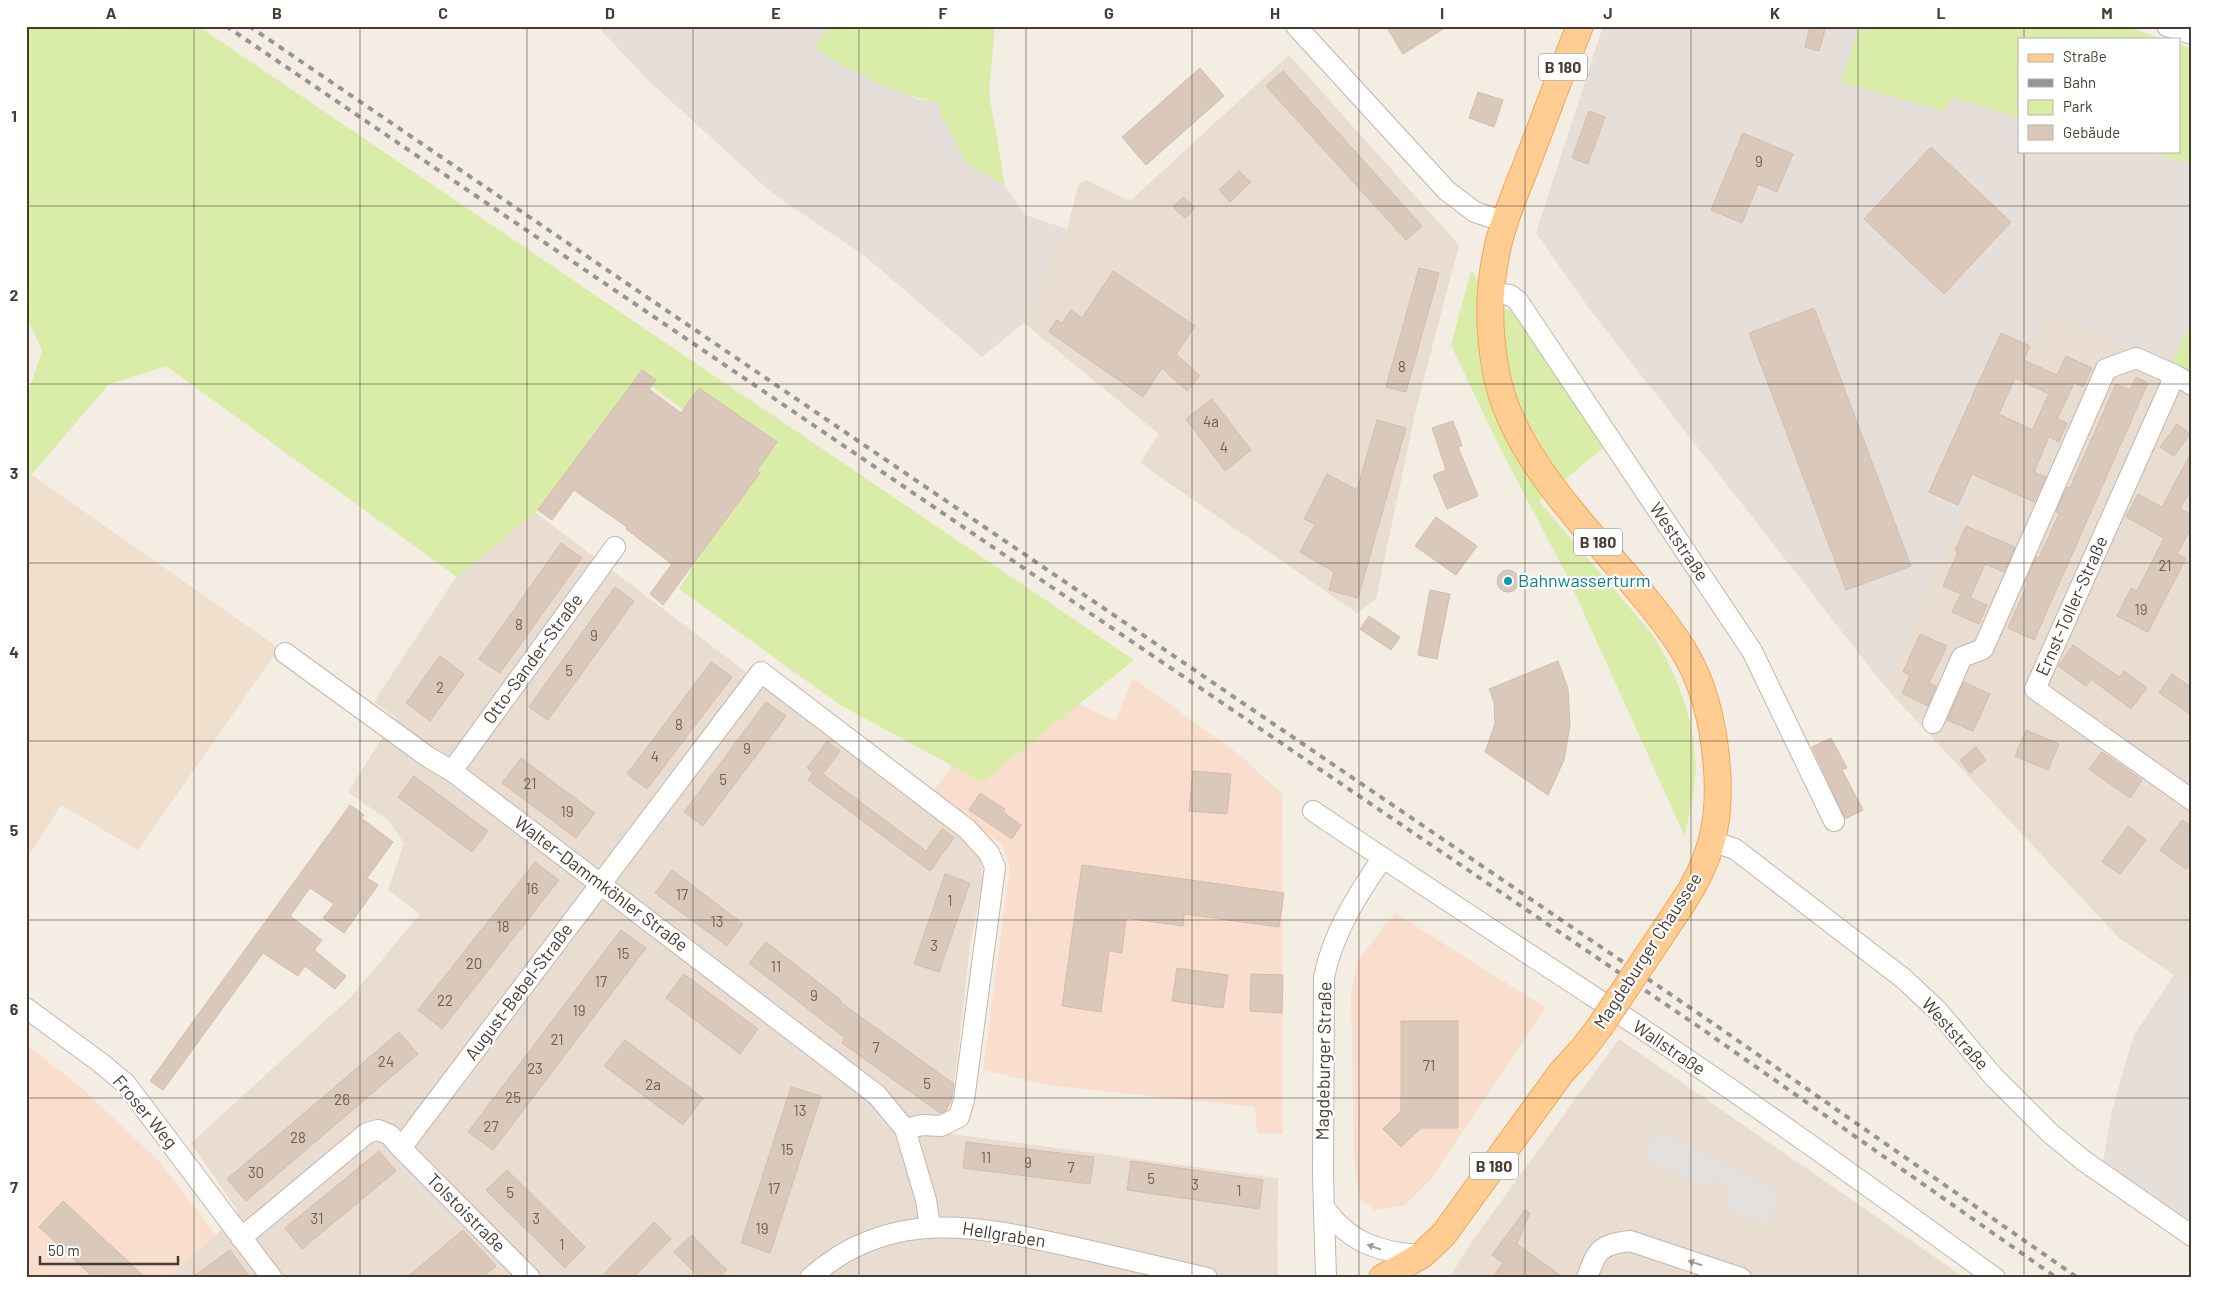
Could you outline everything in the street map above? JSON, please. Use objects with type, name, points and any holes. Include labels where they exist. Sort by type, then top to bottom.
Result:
[{"type":"main road","name":"Magdeburger Chaussee","points":[[1382,1278],[1422,1255],[1444,1234],[1461,1212],[1556,1080],[1598,1028],[1680,907],[1703,870],[1712,841],[1716,814],[1716,757],[1713,729],[1701,686],[1682,649],[1661,619],[1542,473],[1517,434],[1496,374],[1492,348],[1491,293],[1496,255],[1505,222],[1580,26]]},
{"type":"street","points":[[1296,26],[1428,173],[1465,206],[1485,216],[1505,222]]},
{"type":"street","points":[[2167,26],[2192,34]]},
{"type":"street","name":"Weststraße","points":[[1491,293],[1510,295],[1518,301],[1752,651],[1834,821]]},
{"type":"street","points":[[1933,722],[1962,657],[1983,649],[2106,370],[2136,358],[2183,380]]},
{"type":"street","name":"Ernst-Toller-Straße","points":[[2183,380],[2035,689],[2192,800]]},
{"type":"street","name":"Otto-Sander-Straße","points":[[452,770],[615,547]]},
{"type":"street","name":"Walter-Dammköhler Straße","points":[[285,652],[428,757],[452,770],[864,1085],[888,1107],[905,1129],[926,1200],[930,1227]]},
{"type":"street","name":"August-Bebel-Straße","points":[[401,1148],[761,672],[967,829],[989,853],[995,867],[964,1100],[959,1118],[941,1126],[922,1125],[905,1129]]},
{"type":"street","name":"Wallstraße","points":[[1313,811],[1382,859],[1602,1002],[1820,1152],[1995,1278]]},
{"type":"street","name":"Weststraße","points":[[1712,841],[1735,849],[1904,979],[1937,1010],[1993,1076],[2050,1133],[2084,1162],[2192,1236]]},
{"type":"street","name":"Magdeburger Straße","points":[[1326,1278],[1324,1207],[1324,977],[1329,952],[1338,931],[1382,859]]},
{"type":"street","name":"Froser Weg","points":[[26,1008],[101,1063],[126,1084],[272,1278]]},
{"type":"street","points":[[241,1238],[367,1133],[378,1130],[390,1135],[401,1148]]},
{"type":"street","name":"Tolstoistraße","points":[[401,1148],[530,1278]]},
{"type":"street","points":[[1324,1207],[1340,1226],[1363,1243],[1388,1252],[1422,1255]]},
{"type":"street","name":"Hellgraben","points":[[810,1278],[838,1255],[867,1241],[891,1233],[930,1227],[977,1228],[1008,1233],[1207,1278]]},
{"type":"street","points":[[1587,1278],[1596,1254],[1611,1243],[1630,1241],[1741,1278]]},
{"type":"shaded area","points":[[597,26],[831,26],[814,48],[917,99],[938,102],[943,119],[967,163],[1005,186],[1025,215],[1067,229],[1024,323],[982,357],[866,257],[772,193],[648,80]]},
{"type":"shaded area","points":[[1603,26],[1860,26],[1841,81],[1952,98],[2018,117],[2018,152],[2148,152],[2192,164],[2192,320],[2171,365],[2049,314],[1886,688],[1591,311],[1536,233]]},
{"type":"shaded area","points":[[1289,55],[1459,245],[1417,405],[1376,599],[1357,613],[1140,463],[1159,434],[1024,323],[1067,229],[1078,185],[1086,180],[1130,201]]},
{"type":"shaded area","points":[[2049,314],[2192,374],[2192,983],[2174,975],[2119,938],[1886,688]]},
{"type":"shaded area","points":[[32,475],[279,648],[138,850],[61,805],[26,860],[26,482]]},
{"type":"shaded area","points":[[519,500],[963,836],[982,861],[982,885],[970,945],[957,1062],[945,1133],[1278,1178],[1277,1278],[171,1278],[175,1271],[216,1235],[238,1211],[191,1143],[351,997],[420,914],[388,890],[404,843],[389,821],[348,792],[395,717],[374,702],[452,583]]},
{"type":"shaded area","points":[[1133,678],[1241,756],[1282,794],[1283,1134],[1257,1133],[1255,1107],[1046,1085],[983,1070],[1010,866],[1001,844],[931,794],[962,752],[1049,690],[1115,721]]},
{"type":"shaded area","points":[[1395,913],[1546,1008],[1430,1180],[1404,1206],[1375,1210],[1360,1200],[1354,1162],[1351,994],[1357,961]]},
{"type":"shaded area","points":[[2174,975],[2192,983],[2192,1223],[2103,1162],[2112,1110],[2134,1035]]},
{"type":"shaded area","points":[[1619,1039],[1965,1278],[1449,1278],[1473,1240]]},
{"type":"shaded area","points":[[26,1045],[77,1084],[159,1161],[216,1235],[175,1271],[171,1278],[26,1278]]},
{"type":"shaded area","points":[[1657,1130],[1781,1192],[1766,1225],[1723,1207],[1730,1188],[1710,1178],[1705,1187],[1644,1158]]},
{"type":"green space","points":[[26,26],[198,26],[1134,660],[982,782],[840,705],[679,589],[758,466],[638,376],[541,508],[457,577],[166,366],[109,384],[26,481],[26,400],[42,350],[26,316]]},
{"type":"green space","points":[[831,26],[995,26],[989,93],[1005,186],[967,163],[943,119],[938,102],[922,99],[889,88],[814,48]]},
{"type":"green space","points":[[1860,26],[2126,26],[2160,38],[2018,38],[2018,117],[1952,98],[1944,111],[1841,82]]},
{"type":"green space","points":[[2180,44],[2192,48],[2192,164],[2148,152],[2180,152]]},
{"type":"green space","points":[[1471,270],[1496,309],[1515,310],[1603,448],[1539,501],[1653,635],[1679,687],[1690,723],[1695,761],[1695,780],[1685,837],[1568,578],[1496,440],[1451,345]]},
{"type":"green space","points":[[2192,320],[2192,374],[2171,365]]},
{"type":"building","points":[[1386,26],[1448,26],[1403,54]]},
{"type":"building","points":[[1810,26],[1826,26],[1819,51],[1805,47]]},
{"type":"building","points":[[1200,68],[1224,96],[1146,165],[1122,137]]},
{"type":"building","points":[[1283,71],[1422,226],[1406,240],[1266,86]]},
{"type":"building","points":[[1478,92],[1503,100],[1494,127],[1469,118]]},
{"type":"building","points":[[1589,111],[1605,117],[1588,164],[1572,158]]},
{"type":"building","points":[[1743,133],[1793,154],[1777,192],[1758,184],[1742,223],[1711,210]]},
{"type":"building","points":[[1931,147],[2011,222],[1944,294],[1864,219]]},
{"type":"building","points":[[1239,171],[1251,182],[1230,202],[1219,190]]},
{"type":"building","points":[[1183,197],[1195,208],[1185,218],[1173,207]]},
{"type":"building","points":[[1419,268],[1439,273],[1406,392],[1386,387]]},
{"type":"building","points":[[1113,271],[1195,326],[1176,354],[1200,376],[1187,391],[1162,368],[1143,397],[1049,332],[1057,320],[1062,323],[1071,310],[1082,318]]},
{"type":"building","points":[[1814,308],[1911,566],[1846,590],[1749,333]]},
{"type":"building","points":[[2001,333],[2030,346],[2024,360],[2057,375],[2066,356],[2092,368],[2083,387],[2074,383],[2057,419],[2067,423],[2059,442],[2049,437],[2034,472],[2046,477],[2034,502],[1972,474],[1958,505],[1929,492]],"holes":[[[2015,378],[2049,394],[2032,430],[1999,414]]]},
{"type":"building","points":[[642,370],[656,380],[649,389],[681,413],[699,388],[777,442],[757,471],[760,473],[663,605],[650,594],[672,564],[626,529],[627,527],[574,490],[552,520],[538,510]]},
{"type":"building","points":[[2136,377],[2148,383],[2034,640],[2008,628],[2028,583],[2025,582],[2036,557],[2039,558],[2058,516],[2059,513],[2056,512],[2067,487],[2070,488],[2116,384],[2130,390]]},
{"type":"building","points":[[1212,399],[1251,450],[1225,471],[1186,419]]},
{"type":"building","points":[[1377,420],[1406,428],[1358,598],[1329,590],[1334,572],[1300,552],[1315,524],[1304,519],[1327,474],[1357,490]]},
{"type":"building","points":[[1453,421],[1462,446],[1458,447],[1478,496],[1447,509],[1433,475],[1446,470],[1432,428]]},
{"type":"building","points":[[2177,424],[2190,434],[2174,456],[2160,447]]},
{"type":"building","points":[[2192,451],[2192,487],[2180,509],[2192,515],[2192,526],[2177,554],[2186,558],[2148,632],[2117,616],[2131,588],[2137,591],[2164,538],[2126,517],[2138,494],[2162,507]]},
{"type":"building","points":[[1436,517],[1477,546],[1456,575],[1415,546]]},
{"type":"building","points":[[1966,526],[2015,547],[2004,572],[1985,564],[1970,598],[1987,605],[1979,624],[1952,612],[1961,594],[1943,586],[1958,552],[1955,550]]},
{"type":"building","points":[[561,543],[582,558],[500,673],[479,659]]},
{"type":"building","name":"Bahnwasserturm","points":[[1508,570],[1516,573],[1519,581],[1516,589],[1508,592],[1500,589],[1497,581],[1500,573]]},
{"type":"building","points":[[615,587],[634,601],[548,720],[529,707]]},
{"type":"building","points":[[1430,590],[1450,594],[1437,659],[1418,655]]},
{"type":"building","points":[[1369,616],[1400,637],[1391,650],[1360,629]]},
{"type":"building","points":[[1920,634],[1947,646],[1929,683],[1936,686],[1928,706],[1902,693],[1910,675],[1903,672]]},
{"type":"building","points":[[2073,645],[2119,677],[2124,671],[2147,688],[2131,709],[2091,679],[2086,686],[2058,666]]},
{"type":"building","points":[[440,656],[464,674],[430,721],[406,703]]},
{"type":"building","points":[[1558,661],[1568,689],[1570,725],[1564,760],[1548,795],[1485,752],[1495,724],[1494,702],[1489,689]]},
{"type":"building","points":[[711,662],[732,677],[647,789],[627,774]]},
{"type":"building","points":[[2172,674],[2192,688],[2192,715],[2159,693]]},
{"type":"building","points":[[1964,682],[1990,694],[1973,731],[1947,720]]},
{"type":"building","points":[[766,702],[786,716],[703,826],[684,812]]},
{"type":"building","points":[[2026,730],[2059,744],[2048,770],[2015,756]]},
{"type":"building","points":[[1831,738],[1847,768],[1842,770],[1863,810],[1845,819],[1812,747]]},
{"type":"building","points":[[827,741],[840,751],[823,774],[926,851],[942,829],[954,838],[930,871],[808,780],[813,773],[807,768]]},
{"type":"building","points":[[1976,747],[1986,760],[1970,773],[1960,760]]},
{"type":"building","points":[[2102,752],[2142,780],[2130,798],[2089,769]]},
{"type":"building","points":[[521,758],[595,813],[576,838],[502,783]]},
{"type":"building","points":[[1193,771],[1231,774],[1227,814],[1189,811]]},
{"type":"building","points":[[414,776],[488,831],[472,852],[398,797]]},
{"type":"building","points":[[980,793],[1005,809],[1003,812],[1021,825],[1012,839],[969,810]]},
{"type":"building","points":[[350,805],[364,815],[361,818],[393,842],[367,878],[378,885],[344,933],[323,918],[334,904],[310,888],[290,916],[322,940],[314,950],[346,976],[335,989],[305,966],[298,976],[263,953],[163,1090],[150,1081]]},
{"type":"building","points":[[2182,820],[2192,826],[2192,861],[2186,869],[2160,850]]},
{"type":"building","points":[[2128,826],[2146,840],[2120,874],[2102,862]]},
{"type":"building","points":[[535,862],[559,880],[442,1029],[418,1010]]},
{"type":"building","points":[[1082,865],[1284,893],[1279,927],[1184,914],[1183,926],[1126,918],[1122,953],[1109,951],[1101,1012],[1062,1006]]},
{"type":"building","points":[[672,870],[743,924],[727,946],[655,893]]},
{"type":"building","points":[[945,874],[970,883],[939,972],[914,964]]},
{"type":"building","points":[[621,930],[646,948],[493,1150],[468,1132]]},
{"type":"building","points":[[766,942],[841,1000],[840,1002],[954,1084],[951,1102],[945,1111],[940,1113],[842,1043],[845,1038],[749,963]]},
{"type":"building","points":[[1177,968],[1228,975],[1223,1008],[1172,1001]]},
{"type":"building","points":[[684,974],[758,1029],[740,1054],[666,998]]},
{"type":"building","points":[[1251,974],[1283,975],[1282,1013],[1250,1011]]},
{"type":"building","points":[[1401,1021],[1458,1021],[1458,1128],[1421,1128],[1401,1147],[1383,1129],[1401,1111]]},
{"type":"building","points":[[399,1032],[418,1054],[246,1201],[227,1179]]},
{"type":"building","points":[[625,1040],[703,1098],[683,1125],[604,1066]]},
{"type":"building","points":[[791,1087],[821,1096],[770,1253],[741,1243]]},
{"type":"building","points":[[966,1142],[1094,1157],[1090,1184],[963,1168]]},
{"type":"building","points":[[379,1151],[396,1171],[302,1249],[285,1228]]},
{"type":"building","points":[[1131,1161],[1263,1180],[1259,1209],[1127,1190]]},
{"type":"building","points":[[507,1170],[585,1247],[565,1268],[486,1190]]},
{"type":"building","points":[[63,1201],[146,1278],[94,1278],[39,1227]]},
{"type":"building","points":[[1525,1210],[1530,1213],[1517,1244],[1564,1278],[1492,1278],[1503,1263],[1492,1255]]},
{"type":"building","points":[[654,1222],[671,1239],[633,1278],[600,1278]]},
{"type":"building","points":[[463,1230],[496,1266],[482,1278],[406,1278]]},
{"type":"building","points":[[692,1235],[727,1270],[719,1278],[700,1278],[674,1252]]},
{"type":"building","points":[[230,1250],[250,1278],[191,1278]]},
{"type":"railway","points":[[226,26],[1702,1029],[2057,1278]]},
{"type":"railway","points":[[249,26],[1714,1024],[2078,1278]]},
{"type":"place","name":"Bahnwasserturm","points":[[1508,581]]}]
